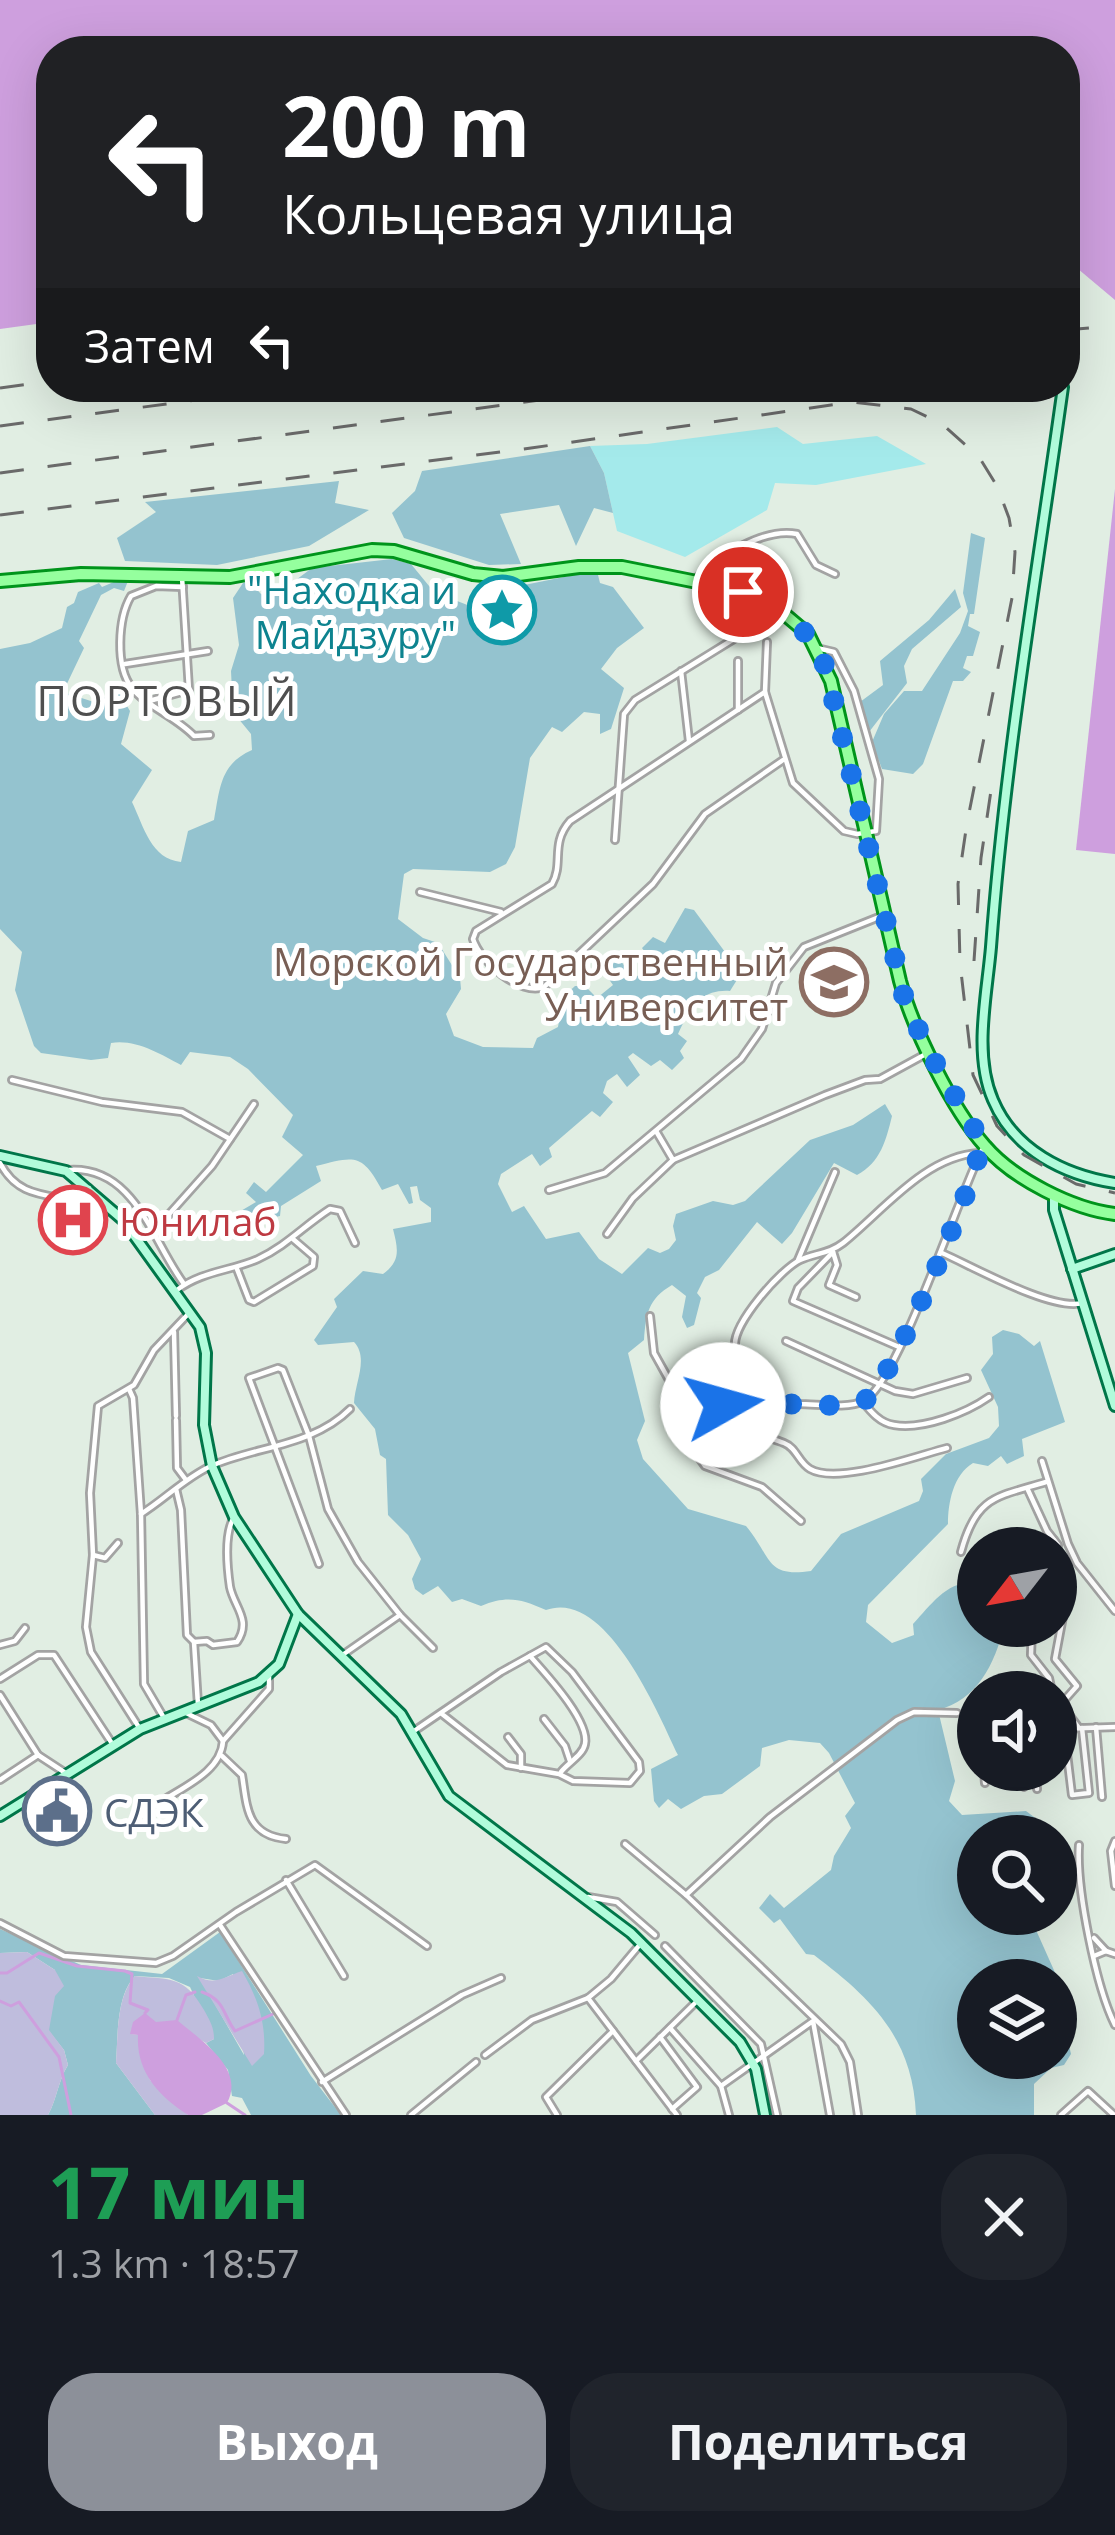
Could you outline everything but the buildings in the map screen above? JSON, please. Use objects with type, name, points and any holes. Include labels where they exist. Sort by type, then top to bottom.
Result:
[{"type":"main road","points":[[1061,402],[999,840],[984,1067],[995,1105],[1031,1150],[1075,1174],[1115,1183]]},
{"type":"main road","points":[[0,581],[81,574],[183,582],[371,550],[513,578],[607,566],[694,581],[770,602],[800,624],[817,648],[871,831],[884,915],[905,1001],[982,1150],[1054,1195],[1087,1210],[1115,1214]]},
{"type":"main road","points":[[0,1160],[66,1171],[118,1214],[180,1287],[206,1344],[204,1425],[212,1466],[234,1517],[298,1614],[382,1693],[414,1731],[435,1778],[449,1796],[642,1942],[758,2059],[765,2115]]},
{"type":"main road","points":[[1054,1195],[1054,1210],[1115,1406]]},
{"type":"main road","points":[[1072,1269],[1115,1254]]},
{"type":"main road","points":[[0,1816],[140,1730],[269,1676],[283,1655],[298,1614]]},
{"type":"street","points":[[694,581],[724,557],[783,532],[797,534],[816,565],[835,574]]},
{"type":"street","points":[[149,701],[189,690],[183,582],[131,596],[120,620],[124,664],[132,688],[194,736],[210,735]]},
{"type":"street","points":[[614,840],[624,713],[635,700],[742,634]]},
{"type":"street","points":[[766,642],[765,692],[793,784],[844,831],[871,831],[879,778],[854,691],[834,652],[817,648]]},
{"type":"street","points":[[124,664],[208,651]]},
{"type":"street","points":[[738,661],[738,710]]},
{"type":"street","points":[[681,671],[689,741]]},
{"type":"street","points":[[765,692],[563,829],[552,884],[476,931],[474,944],[486,963],[538,990],[653,884],[705,814],[783,760]]},
{"type":"street","points":[[420,892],[501,912]]},
{"type":"street","points":[[549,1190],[605,1173],[752,1045],[776,983],[804,947],[884,915]]},
{"type":"street","points":[[607,1234],[633,1198],[673,1160],[815,1099],[880,1079],[929,1052]]},
{"type":"street","points":[[12,1080],[102,1102],[182,1112],[230,1138]]},
{"type":"street","points":[[155,1229],[212,1166],[254,1104]]},
{"type":"street","points":[[656,1131],[673,1160]]},
{"type":"street","points":[[900,1347],[794,1301],[798,1288],[832,1252],[938,1165],[982,1150]]},
{"type":"street","points":[[863,1402],[900,1347],[982,1150]]},
{"type":"street","points":[[0,1160],[13,1184],[23,1191],[71,1200],[89,1188]]},
{"type":"street","points":[[66,1171],[78,1169],[114,1179],[155,1229],[180,1287],[293,1239],[336,1208],[355,1243]]},
{"type":"street","points":[[835,1172],[798,1261],[758,1299],[734,1338],[735,1353],[766,1390],[789,1404],[863,1402],[879,1419],[896,1426],[962,1412],[989,1397]]},
{"type":"street","points":[[236,1267],[249,1300],[254,1301],[313,1266],[314,1257],[293,1239]]},
{"type":"street","points":[[798,1261],[832,1252]]},
{"type":"street","points":[[832,1252],[837,1265],[829,1285],[856,1297]]},
{"type":"street","points":[[940,1252],[1037,1295],[1067,1305],[1082,1303]]},
{"type":"street","points":[[140,1730],[90,1648],[86,1605],[94,1555],[90,1493],[98,1406],[140,1378],[158,1345],[191,1310]]},
{"type":"street","points":[[650,1316],[654,1353],[688,1414]]},
{"type":"street","points":[[174,1331],[177,1468],[186,1480]]},
{"type":"street","points":[[786,1341],[913,1394],[967,1378]]},
{"type":"street","points":[[319,1564],[249,1378],[278,1368],[283,1370],[309,1436],[328,1509],[358,1562],[433,1648]]},
{"type":"street","points":[[129,1389],[140,1514],[144,1684],[164,1718]]},
{"type":"street","points":[[766,1390],[748,1400],[688,1414],[675,1424],[705,1466],[762,1487],[801,1521]]},
{"type":"street","points":[[723,1405],[750,1433],[792,1447],[804,1466],[815,1472],[872,1468],[947,1448]]},
{"type":"street","points":[[140,1514],[212,1466],[309,1436],[350,1409]]},
{"type":"street","points":[[1042,1461],[1063,1527]]},
{"type":"street","points":[[972,1527],[982,1505],[991,1498],[1048,1482]]},
{"type":"street","points":[[1027,1488],[1048,1527]]},
{"type":"street","points":[[176,1489],[187,1635],[194,1642],[237,1642],[243,1632],[242,1607],[231,1593],[227,1552],[234,1517]]},
{"type":"street","points":[[94,1555],[105,1558],[118,1543]]},
{"type":"street","points":[[1077,1563],[1115,1611]]},
{"type":"street","points":[[340,1656],[400,1615]]},
{"type":"street","points":[[0,1645],[15,1641],[25,1628]]},
{"type":"street","points":[[194,1642],[198,1705]]},
{"type":"street","points":[[414,1731],[543,1647],[572,1672],[641,1766],[634,1782],[573,1781],[521,1768],[496,1760],[442,1714]]},
{"type":"street","points":[[1057,1647],[1055,1659],[1077,1686],[1061,1704],[1080,1728],[1089,1792],[1072,1795],[1071,1791]]},
{"type":"street","points":[[0,1679],[38,1655],[54,1655],[113,1745]]},
{"type":"street","points":[[530,1655],[584,1729],[584,1748],[559,1774]]},
{"type":"street","points":[[159,1803],[222,1756],[224,1741],[269,1689],[269,1676]]},
{"type":"street","points":[[0,1695],[38,1755],[67,1774]]},
{"type":"street","points":[[183,1710],[212,1725],[224,1741]]},
{"type":"street","points":[[687,1897],[709,1870],[818,1778],[904,1715],[957,1712]]},
{"type":"street","points":[[544,1720],[565,1746],[570,1761]]},
{"type":"street","points":[[1096,1727],[1102,1797]]},
{"type":"street","points":[[1077,1728],[1115,1727]]},
{"type":"street","points":[[508,1737],[520,1754],[521,1768]]},
{"type":"street","points":[[0,1780],[38,1755]]},
{"type":"street","points":[[222,1756],[242,1775],[244,1808],[252,1821],[277,1839],[286,1839]]},
{"type":"street","points":[[1115,1841],[1115,1886]]},
{"type":"street","points":[[625,1844],[687,1897],[845,2050],[858,2115]]},
{"type":"street","points":[[1079,1845],[1094,1956],[1115,2025]]},
{"type":"street","points":[[0,1923],[64,1956],[146,1964],[165,1961],[310,1865],[320,1866],[427,1946]]},
{"type":"street","points":[[286,1880],[344,1976]]},
{"type":"street","points":[[582,1897],[617,1902],[655,1935]]},
{"type":"street","points":[[219,1924],[346,2115]]},
{"type":"street","points":[[1091,1934],[1106,1952]]},
{"type":"street","points":[[484,2055],[532,2020],[588,1998],[642,1942]]},
{"type":"street","points":[[665,1946],[761,2044],[758,2059],[777,2115]]},
{"type":"street","points":[[1094,1956],[1115,1954]]},
{"type":"street","points":[[322,2082],[461,1995],[501,1978]]},
{"type":"street","points":[[588,1998],[675,2112],[697,2086],[660,2037]]},
{"type":"street","points":[[636,2061],[700,1999]]},
{"type":"street","points":[[721,2086],[813,2021]]},
{"type":"street","points":[[813,2021],[830,2115]]},
{"type":"street","points":[[670,2028],[721,2086],[729,2115]]},
{"type":"street","points":[[557,2115],[546,2097],[613,2031]]},
{"type":"street","points":[[411,2115],[476,2062]]},
{"type":"street","points":[[1061,2115],[1088,2091],[1112,2112]]},
{"type":"shaded area","points":[[0,0],[1115,0],[1115,300],[1080,271],[1080,36],[36,36],[36,324],[0,329]]},
{"type":"shaded area","points":[[777,427],[803,444],[877,436],[926,464],[816,485],[775,483],[767,510],[685,557],[617,531],[604,473],[590,446],[647,444]]},
{"type":"shaded area","points":[[590,446],[604,473],[613,513],[594,508],[576,546],[559,505],[500,514],[521,564],[489,565],[404,538],[392,513],[415,491],[422,471]]},
{"type":"shaded area","points":[[339,481],[335,503],[369,510],[309,546],[217,565],[125,561],[117,538],[156,512],[145,502]]},
{"type":"shaded area","points":[[1115,489],[1115,854],[1076,850]]},
{"type":"shaded area","points":[[971,533],[985,538],[974,614],[968,626],[980,632],[973,656],[967,656],[963,668],[971,672],[963,681],[953,681],[923,764],[913,774],[882,769],[872,742],[884,714],[904,691],[922,691],[960,633],[968,611],[963,593]]},
{"type":"shaded area","points":[[392,559],[411,564],[434,592],[470,606],[499,628],[509,626],[531,607],[530,599],[514,592],[514,587],[579,574],[598,575],[600,583],[613,587],[644,628],[617,648],[601,669],[624,688],[611,729],[600,734],[600,714],[584,712],[562,732],[552,727],[530,758],[515,847],[506,864],[490,872],[413,869],[404,874],[398,919],[438,943],[460,978],[461,989],[446,1014],[454,1036],[483,1047],[533,1048],[537,1038],[558,1027],[563,997],[575,986],[585,986],[597,998],[613,985],[601,968],[616,955],[634,978],[654,965],[642,948],[653,937],[665,943],[685,908],[694,910],[725,952],[726,965],[740,975],[730,991],[703,997],[691,1009],[678,1034],[687,1041],[680,1051],[684,1058],[672,1070],[660,1060],[651,1066],[633,1053],[628,1057],[640,1075],[627,1087],[617,1074],[607,1081],[603,1093],[613,1102],[600,1117],[592,1111],[549,1148],[552,1157],[540,1166],[532,1154],[501,1174],[498,1184],[512,1212],[524,1206],[546,1239],[579,1232],[599,1259],[622,1274],[648,1248],[660,1253],[669,1249],[676,1240],[676,1214],[713,1201],[733,1205],[745,1201],[810,1140],[853,1125],[885,1104],[892,1116],[872,1164],[857,1175],[834,1163],[782,1244],[757,1222],[719,1270],[705,1277],[697,1293],[701,1298],[694,1325],[687,1328],[682,1317],[686,1296],[672,1285],[653,1302],[644,1340],[628,1353],[645,1421],[637,1440],[643,1459],[688,1509],[746,1526],[777,1568],[811,1571],[841,1534],[919,1501],[921,1479],[946,1454],[989,1438],[999,1426],[998,1407],[981,1370],[993,1354],[992,1337],[1003,1330],[1019,1334],[1034,1346],[1040,1341],[1065,1422],[1022,1439],[1024,1456],[1007,1464],[1001,1456],[988,1466],[973,1463],[966,1468],[953,1490],[948,1524],[868,1605],[866,1622],[892,1643],[914,1635],[913,1624],[957,1585],[957,1647],[997,1647],[986,1671],[957,1671],[957,1702],[938,1710],[955,1781],[949,1801],[962,1815],[957,1815],[957,1935],[1038,1935],[1049,1959],[957,1959],[957,2079],[1039,2079],[1034,2084],[1034,2115],[916,2115],[907,2064],[885,2022],[854,1987],[814,1955],[806,1954],[780,1919],[774,1923],[759,1908],[770,1894],[784,1908],[831,1870],[851,1828],[845,1816],[855,1803],[820,1743],[789,1740],[762,1748],[760,1766],[722,1794],[704,1796],[681,1809],[668,1799],[659,1808],[651,1769],[678,1755],[627,1658],[589,1617],[568,1608],[546,1610],[521,1601],[481,1606],[462,1599],[452,1602],[438,1586],[423,1595],[415,1589],[412,1579],[421,1559],[408,1535],[388,1515],[386,1459],[380,1455],[375,1429],[354,1403],[361,1363],[358,1348],[354,1342],[318,1345],[314,1340],[337,1307],[334,1299],[363,1271],[383,1274],[393,1264],[397,1249],[393,1229],[431,1222],[431,1208],[420,1200],[417,1186],[410,1187],[413,1203],[409,1204],[398,1184],[382,1190],[369,1169],[356,1160],[329,1163],[316,1166],[321,1181],[281,1206],[280,1216],[258,1221],[252,1217],[227,1228],[222,1222],[256,1202],[246,1193],[254,1182],[266,1192],[303,1155],[282,1137],[293,1115],[248,1069],[230,1057],[190,1052],[181,1065],[130,1043],[111,1043],[108,1058],[91,1060],[41,1053],[34,1046],[15,990],[22,952],[0,929],[0,649],[30,643],[62,628],[67,607],[78,592],[99,583],[102,587],[128,581],[124,591],[114,588],[101,595],[79,641],[84,648],[63,692],[97,703],[115,689],[123,690],[130,711],[121,744],[152,770],[132,802],[155,848],[181,862],[188,831],[214,820],[227,770],[252,750],[251,734],[233,712],[231,671],[239,645],[233,598],[249,581],[261,594],[273,597],[312,568]]},
{"type":"shaded area","points":[[955,589],[961,607],[912,649],[904,666],[907,683],[869,732],[860,702],[883,685],[880,661],[929,620]]},
{"type":"shaded area","points":[[1026,1811],[1031,1815],[962,1815]]},
{"type":"shaded area","points":[[0,1929],[81,1965],[162,1974],[220,1932],[341,2115],[251,2115],[242,2098],[232,2096],[228,2070],[206,2043],[214,2039],[190,1987],[169,1978],[135,1976],[121,2005],[116,2063],[155,2115],[48,2115],[68,2065],[64,2050],[48,2030],[55,1970],[27,1952],[0,1953]],"holes":[[[233,1974],[244,2055],[200,1978],[219,1981]]]},
{"type":"shaded area","points":[[27,1952],[55,1970],[64,1986],[55,1996],[49,2030],[64,2050],[68,2065],[48,2115],[0,2115],[0,1953]]},
{"type":"shaded area","points":[[242,1971],[257,2001],[264,2031],[264,2054],[252,2066],[197,1976],[214,1980]]},
{"type":"shaded area","points":[[135,1976],[183,1985],[211,2024],[214,2039],[206,2043],[194,2036],[131,2034],[138,2035],[150,2080],[188,2115],[155,2115],[116,2063],[121,2006]]},
{"type":"shaded area","points":[[145,2013],[156,2022],[177,2020],[218,2056],[230,2078],[227,2103],[202,2115],[188,2115],[159,2091],[145,2072],[138,2035],[130,2034],[133,2022]]},
{"type":"waterway","points":[[0,1973],[39,1953],[77,1966],[125,1971],[132,1974],[130,2003],[148,2010],[145,2013]]},
{"type":"waterway","points":[[177,2020],[186,1995],[195,1992]]},
{"type":"waterway","points":[[202,1992],[219,2004],[235,2031],[273,2014]]},
{"type":"waterway","points":[[0,2001],[11,2006],[19,2002],[59,2057],[71,2115]]},
{"type":"waterway","points":[[227,2103],[245,2115]]},
{"type":"railway","points":[[1080,329],[1100,327]]},
{"type":"railway","points":[[0,388],[36,383]]},
{"type":"railway","points":[[0,426],[182,402]]},
{"type":"railway","points":[[0,473],[525,402]]},
{"type":"railway","points":[[0,515],[852,402],[911,409],[942,424],[979,457],[997,486],[1015,552],[1012,598],[958,884],[960,963],[973,1075],[997,1126],[1024,1155],[1076,1184],[1115,1193]]},
{"type":"railway","points":[[974,961],[981,858],[993,777]]},
{"type":"place","name":"\"Находка и Майдзуру\"","points":[[502,610]]},
{"type":"place","name":"Морской Государственный Университет","points":[[834,982]]},
{"type":"place","name":"Юнилаб","points":[[73,1220]]},
{"type":"place","name":"СДЭК","points":[[57,1811]]},
{"type":"district","name":"ПОРТОВЫЙ","points":[[168,699]]},
{"type":"route","points":[[723,1405],[766,1390],[789,1404],[863,1402],[874,1392],[900,1347],[985,1147],[905,1001],[826,668],[800,624],[770,602],[743,592]]}]
